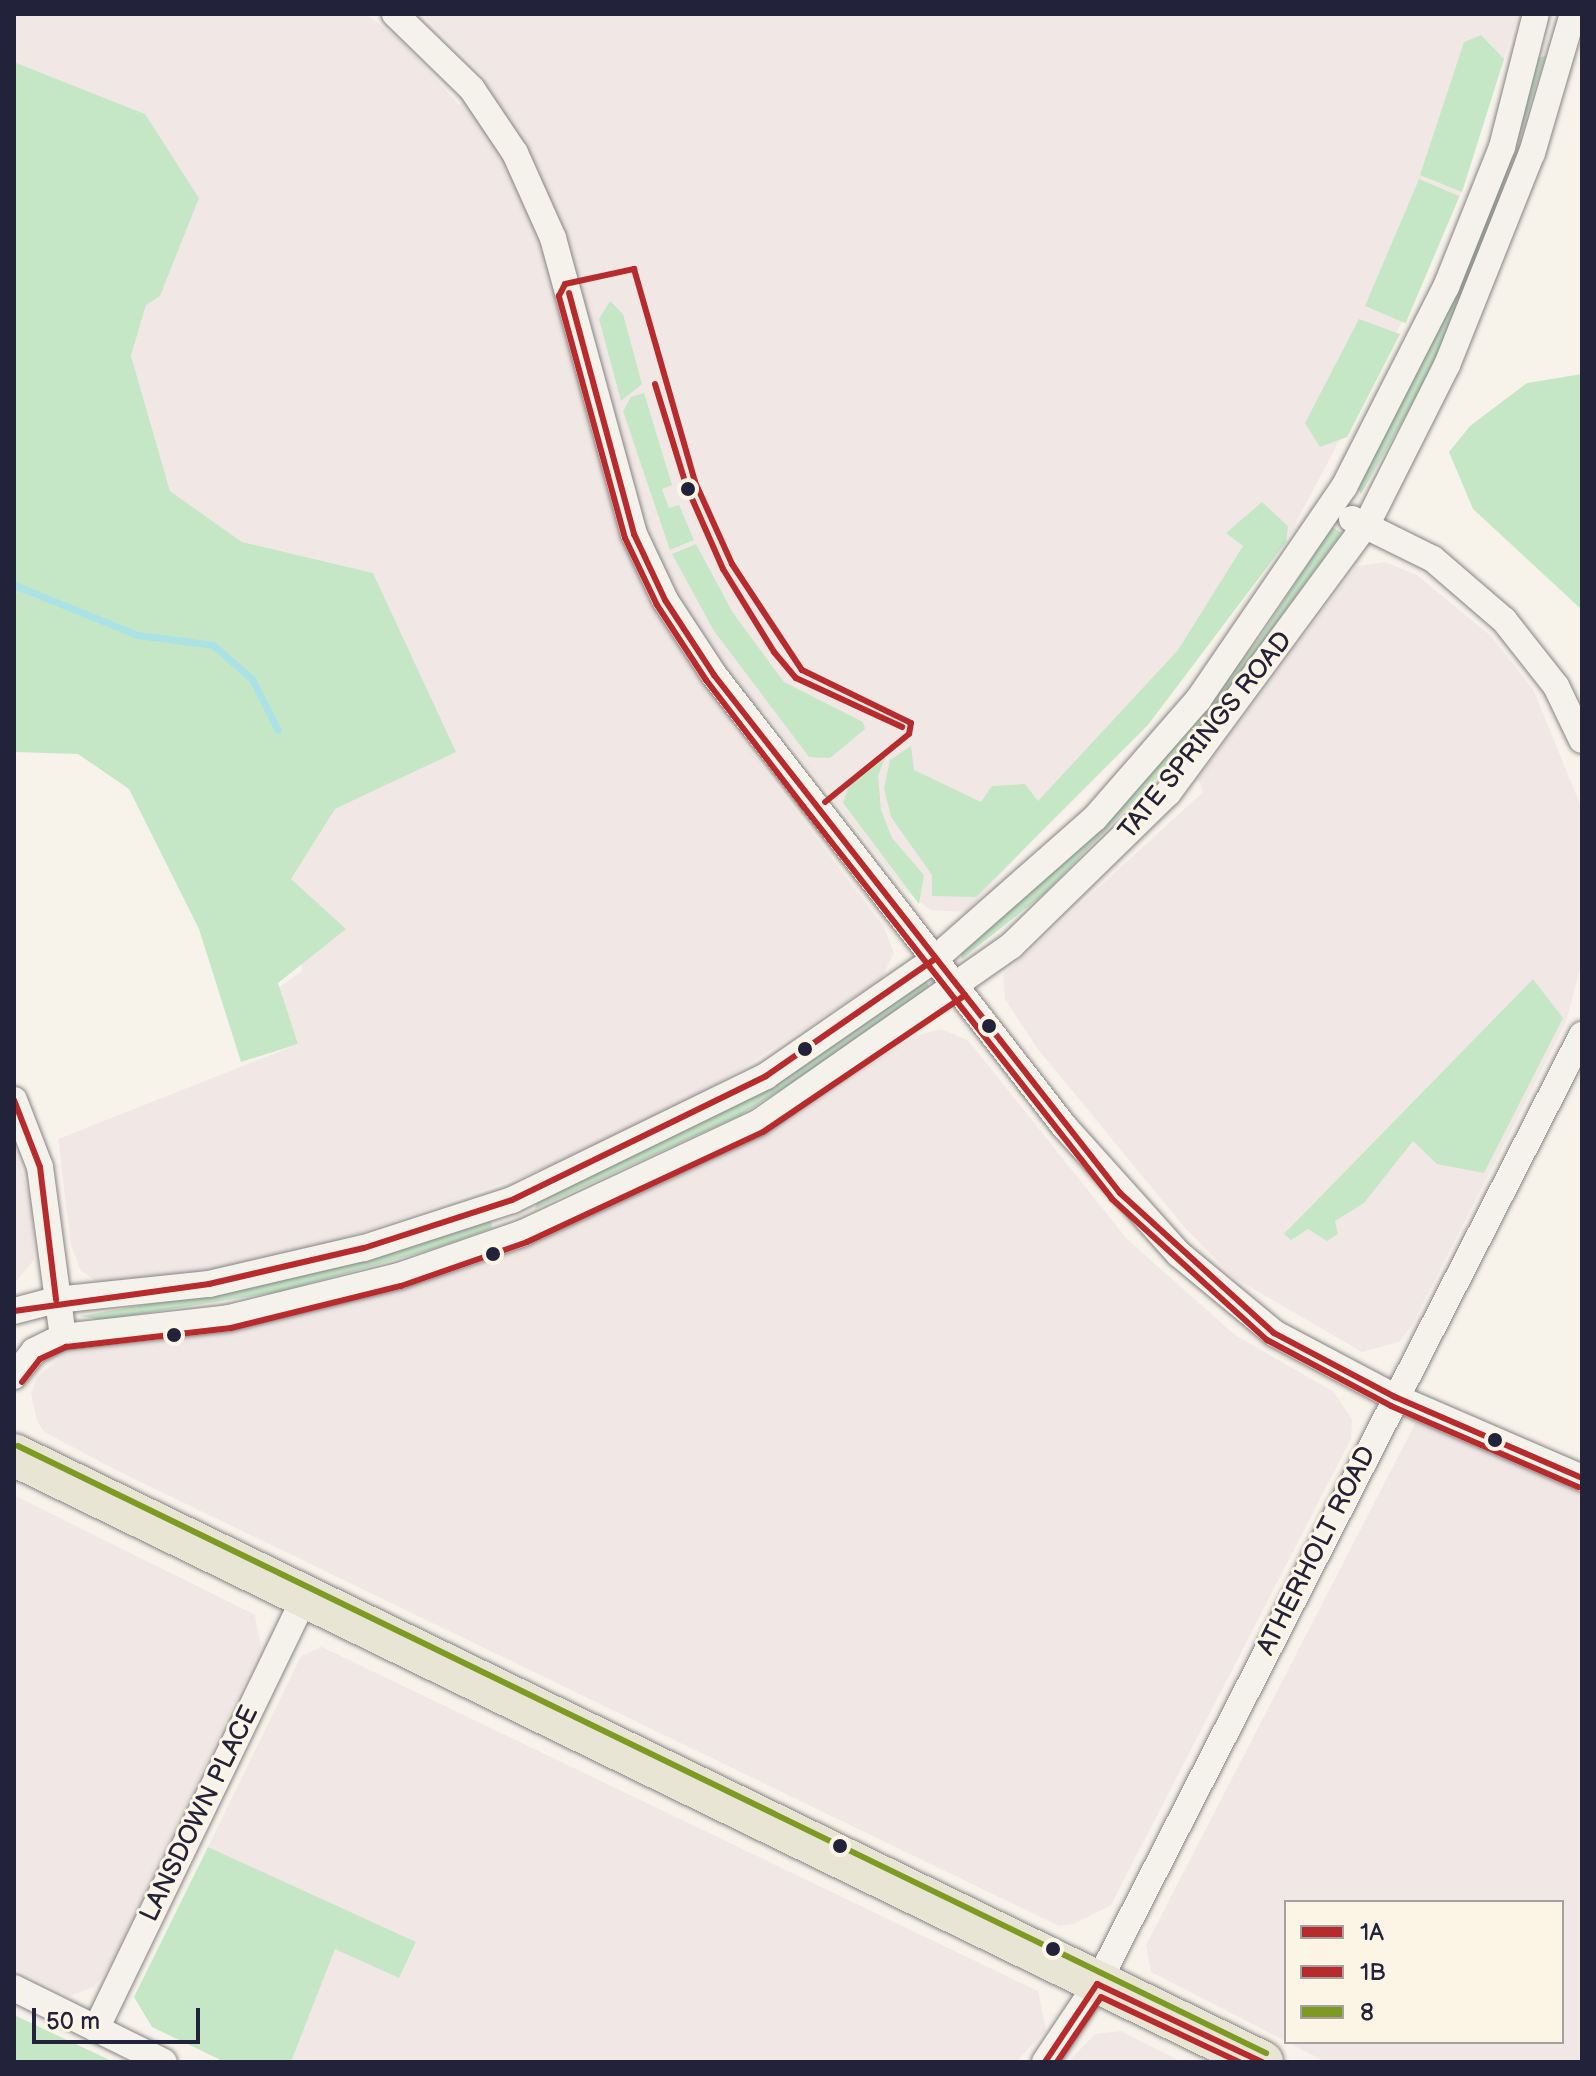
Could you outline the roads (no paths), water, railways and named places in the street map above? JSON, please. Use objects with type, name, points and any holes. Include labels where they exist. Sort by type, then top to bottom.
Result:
[{"type":"main road","points":[[14,1455],[1262,2062]]},
{"type":"street","points":[[395,14],[472,89],[519,161],[553,238],[634,534],[665,600],[714,675],[1064,1126],[1179,1254],[1274,1333],[1395,1397],[1582,1478]]},
{"type":"street","name":"TATE SPRINGS ROAD","points":[[14,1311],[56,1300],[209,1284],[364,1248],[512,1200],[766,1076],[935,959],[1106,806],[1198,700],[1344,487],[1446,287],[1502,147],[1536,14]]},
{"type":"street","name":"TATE SPRINGS ROAD","points":[[14,1376],[34,1351],[63,1337],[229,1318],[399,1276],[523,1233],[758,1123],[959,987],[1101,864],[1168,793],[1368,522],[1447,365],[1532,153],[1573,14]]},
{"type":"street","points":[[1344,487],[1368,522]]},
{"type":"street","points":[[1326,514],[1368,522],[1433,559],[1504,620],[1556,686],[1582,740]]},
{"type":"street","name":"ATHERHOLT ROAD","points":[[1045,2062],[1097,1984],[1582,1035]]},
{"type":"street","points":[[14,1100],[40,1167],[63,1337]]},
{"type":"street","name":"LANSDOWN PLACE","points":[[96,2029],[304,1598]]},
{"type":"street","points":[[14,1988],[164,2062]]},
{"type":"waterway","points":[[14,585],[138,635],[213,645],[252,679],[278,730]]}]
